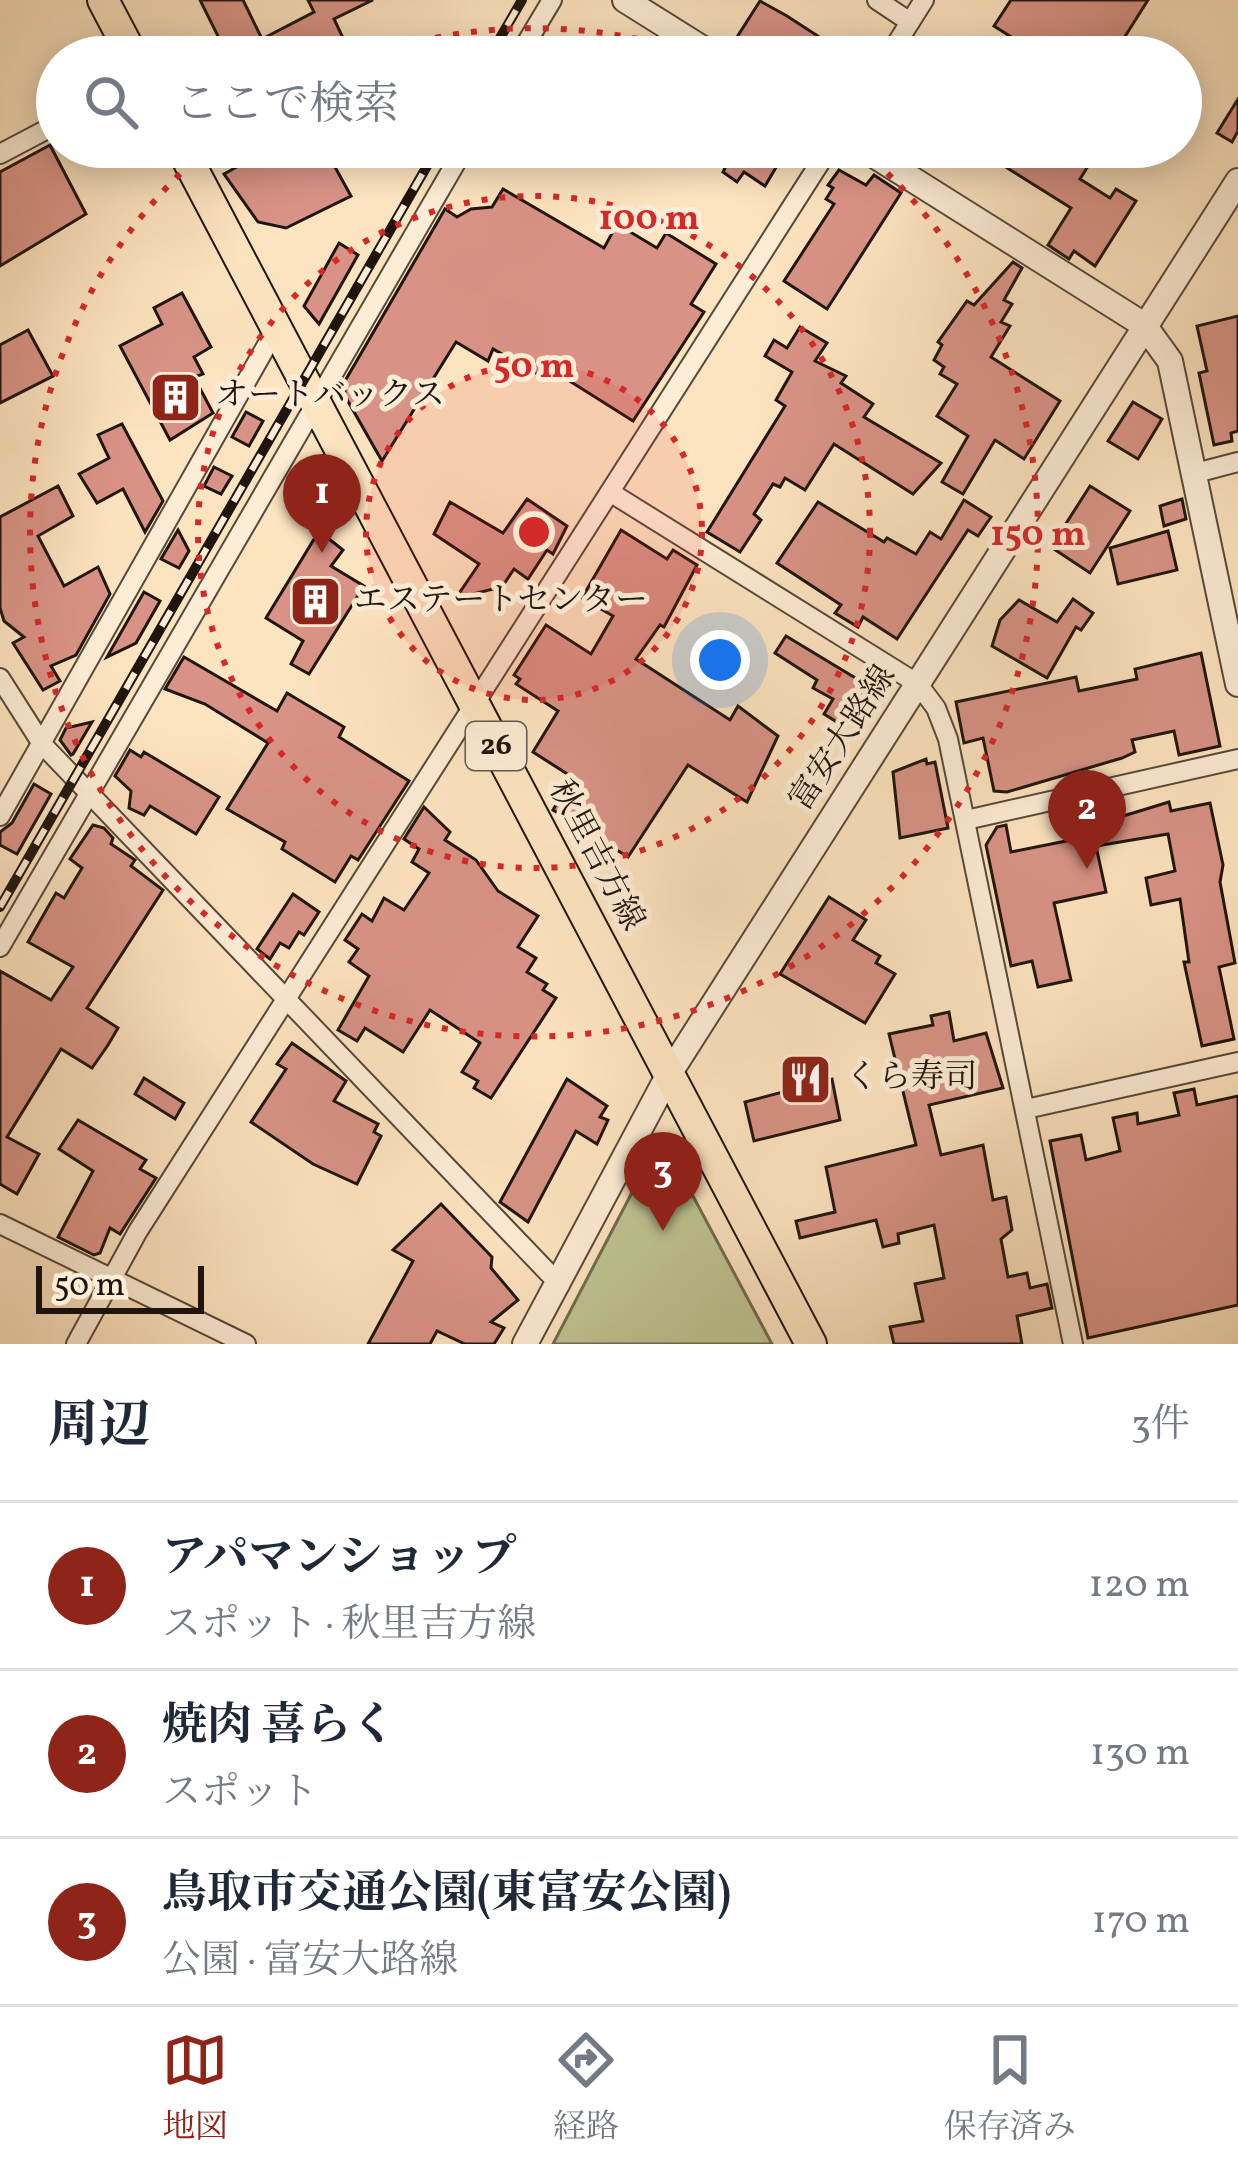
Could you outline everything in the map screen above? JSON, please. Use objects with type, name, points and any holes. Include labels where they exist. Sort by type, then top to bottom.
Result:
[{"type":"main road","points":[[103,0],[122,36]]},
{"type":"main road","name":"秋里吉方線","points":[[192,168],[811,1344]]},
{"type":"street","points":[[531,36],[552,0]]},
{"type":"street","points":[[625,0],[682,36]]},
{"type":"street","points":[[877,0],[910,22]]},
{"type":"street","points":[[901,36],[924,0]]},
{"type":"street","points":[[0,154],[36,135]]},
{"type":"street","points":[[0,947],[453,168]]},
{"type":"street","points":[[76,1344],[110,1277],[817,168]]},
{"type":"street","points":[[894,168],[1144,325],[1171,361],[1238,684]]},
{"type":"street","name":"富安大路線","points":[[525,1344],[669,1073],[1238,181]]},
{"type":"street","points":[[0,816],[276,329]]},
{"type":"street","points":[[1192,474],[1238,462]]},
{"type":"street","points":[[613,494],[918,684],[942,722],[1073,1344]]},
{"type":"street","points":[[0,678],[42,744],[560,1285]]},
{"type":"street","points":[[966,820],[1238,759]]},
{"type":"street","points":[[1026,1108],[1238,1062]]},
{"type":"street","points":[[0,1224],[246,1344]]},
{"type":"green space","points":[[678,1168],[772,1344],[553,1344],[638,1181],[650,1169]]},
{"type":"building","points":[[200,0],[243,0],[261,36],[218,36]]},
{"type":"building","points":[[308,0],[373,0],[334,19],[342,36],[268,36],[314,12]]},
{"type":"building","points":[[1011,0],[1148,0],[1125,36],[1010,36],[994,26]]},
{"type":"building","points":[[760,1],[818,36],[738,36]]},
{"type":"building","points":[[1238,99],[1238,131],[1232,142],[1217,133]]},
{"type":"building","points":[[36,153],[36,168],[62,168],[86,214],[0,266],[0,172]]},
{"type":"building","points":[[235,168],[336,168],[351,196],[286,228],[258,222],[224,174]]},
{"type":"building","points":[[725,168],[776,168],[765,186],[744,172],[737,182],[723,172]]},
{"type":"building","points":[[1007,168],[1087,168],[1080,179],[1110,198],[1116,189],[1136,201],[1095,266],[1074,251],[1069,259],[1048,245],[1071,208]]},
{"type":"building","points":[[839,170],[866,185],[874,175],[901,193],[827,309],[784,281],[834,204],[826,199],[833,188],[828,185]]},
{"type":"building","points":[[503,189],[604,248],[617,224],[657,248],[666,233],[716,264],[691,304],[704,312],[633,421],[549,368],[543,377],[493,349],[488,361],[456,342],[382,461],[345,396],[345,381],[445,209],[457,217],[471,209],[492,207]]},
{"type":"building","points":[[339,243],[358,255],[319,324],[304,306]]},
{"type":"building","points":[[1013,262],[1022,268],[1004,300],[1012,304],[1001,322],[1010,326],[991,357],[1060,401],[1024,459],[995,440],[963,494],[942,482],[968,436],[937,416],[957,384],[940,374],[944,367],[934,360],[942,345],[938,342],[967,301],[974,305]]},
{"type":"building","name":"オートバックス","points":[[182,293],[211,347],[194,357],[203,374],[194,377],[213,413],[170,440],[120,346],[162,324],[154,308]]},
{"type":"building","points":[[1238,316],[1238,431],[1231,433],[1232,441],[1214,445],[1199,373],[1207,371],[1197,326]]},
{"type":"building","points":[[800,327],[827,343],[815,361],[846,376],[841,383],[873,404],[864,417],[941,463],[913,494],[834,444],[805,490],[785,478],[780,487],[773,484],[754,514],[761,520],[740,552],[707,532],[785,406],[776,400],[792,372],[765,356],[774,340],[787,348]]},
{"type":"building","points":[[28,330],[53,376],[0,403],[0,345]]},
{"type":"building","points":[[1133,402],[1162,419],[1138,459],[1108,441]]},
{"type":"building","points":[[246,412],[263,421],[249,446],[232,437]]},
{"type":"building","points":[[122,424],[163,501],[145,532],[123,489],[97,503],[79,474],[109,458],[98,435]]},
{"type":"building","points":[[214,467],[232,476],[221,494],[204,486]]},
{"type":"building","points":[[58,486],[73,516],[38,536],[64,586],[98,567],[110,594],[76,655],[51,666],[60,681],[43,690],[13,643],[24,637],[4,621],[0,608],[0,517]]},
{"type":"building","points":[[1090,486],[1130,511],[1090,573],[1051,547]]},
{"type":"building","points":[[527,499],[567,526],[553,554],[547,550],[528,579],[514,569],[502,587],[456,598],[479,564],[434,534],[450,502],[503,533]]},
{"type":"building","points":[[1182,499],[1186,519],[1164,526],[1160,506]]},
{"type":"building","points":[[964,500],[991,517],[978,536],[968,530],[897,639],[863,617],[858,627],[835,613],[841,605],[777,563],[818,502],[884,542],[887,538],[916,554],[930,532],[941,539]]},
{"type":"building","points":[[178,530],[189,551],[179,568],[161,559]]},
{"type":"building","points":[[621,530],[667,559],[673,550],[697,565],[664,627],[660,625],[636,659],[730,720],[738,706],[778,736],[747,802],[688,765],[628,857],[553,810],[572,777],[533,752],[558,711],[516,684],[520,679],[514,675],[546,625],[591,654],[613,616],[582,598]]},
{"type":"building","name":"エステートセンター","points":[[319,531],[343,550],[331,566],[364,586],[309,674],[291,664],[303,641],[266,618]]},
{"type":"building","points":[[1168,531],[1177,570],[1118,584],[1110,548]]},
{"type":"building","points":[[144,592],[160,601],[136,643],[107,657]]},
{"type":"building","points":[[1073,599],[1093,613],[1081,630],[1076,627],[1047,678],[992,646],[1000,620],[1019,600],[1057,622]]},
{"type":"building","points":[[786,636],[867,685],[840,724],[824,714],[833,699],[813,688],[817,680],[775,653]]},
{"type":"building","points":[[1201,653],[1220,746],[1179,755],[1174,731],[1132,740],[1135,752],[1122,758],[1007,792],[994,791],[983,738],[964,743],[956,702],[1076,677],[1079,691],[1137,679],[1135,669]]},
{"type":"building","points":[[184,657],[277,711],[287,693],[344,727],[339,737],[409,781],[358,860],[351,856],[335,882],[282,849],[285,842],[227,809],[268,743],[205,704],[165,689]]},
{"type":"building","points":[[92,722],[71,755],[60,740],[66,728]]},
{"type":"building","points":[[130,750],[141,757],[144,752],[219,797],[196,834],[150,806],[144,815],[129,808],[131,791],[115,776]]},
{"type":"building","points":[[926,759],[927,764],[935,762],[948,828],[900,838],[893,772]]},
{"type":"building","points":[[34,784],[51,794],[17,854],[0,845],[0,832],[12,823]]},
{"type":"building","points":[[1169,802],[1171,811],[1210,803],[1223,865],[1220,882],[1235,963],[1219,967],[1234,1039],[1202,1046],[1184,962],[1189,962],[1180,899],[1151,905],[1146,878],[1175,871],[1168,834],[1096,846],[1106,892],[1054,903],[1071,980],[1038,987],[1032,961],[1011,966],[986,845],[997,827],[1006,825],[1011,852],[1076,839],[1074,831]]},
{"type":"building","points":[[424,807],[450,832],[445,840],[476,860],[498,891],[538,916],[518,947],[536,958],[527,972],[547,984],[543,990],[556,998],[491,1098],[474,1088],[478,1081],[462,1072],[480,1043],[430,1010],[403,1052],[365,1028],[357,1041],[338,1030],[369,976],[349,962],[358,949],[345,940],[362,914],[372,921],[384,898],[404,910],[429,873],[412,862],[419,849],[404,839]]},
{"type":"building","points":[[93,825],[104,828],[113,838],[111,844],[135,860],[131,866],[163,890],[87,1008],[118,1028],[108,1045],[92,1068],[61,1049],[7,1137],[39,1154],[17,1194],[0,1184],[0,971],[51,1000],[73,967],[28,942],[56,893],[64,898],[82,868],[70,859]]},
{"type":"building","points":[[293,894],[319,912],[304,935],[299,932],[289,948],[280,943],[270,959],[257,949]]},
{"type":"building","points":[[829,897],[866,920],[853,940],[880,956],[876,963],[895,974],[865,1023],[780,974]]},
{"type":"building","points":[[949,1012],[954,1041],[986,1033],[1003,1088],[929,1105],[941,1155],[983,1145],[993,1200],[1006,1197],[1012,1230],[1001,1239],[1008,1277],[1027,1273],[1030,1288],[1047,1284],[1052,1308],[1017,1316],[1022,1344],[894,1344],[890,1327],[923,1321],[915,1284],[944,1278],[934,1225],[898,1234],[899,1243],[883,1247],[876,1220],[800,1238],[796,1221],[835,1212],[826,1167],[916,1145],[889,1034],[933,1025],[931,1016]]},
{"type":"building","points":[[292,1043],[346,1081],[334,1101],[378,1124],[374,1132],[381,1136],[357,1184],[313,1164],[251,1122],[286,1069],[277,1064]]},
{"type":"building","points":[[144,1078],[184,1103],[175,1119],[135,1094]]},
{"type":"building","points":[[567,1079],[607,1106],[600,1117],[608,1120],[597,1144],[576,1131],[528,1222],[500,1202]]},
{"type":"building","points":[[832,1079],[840,1120],[754,1141],[745,1102]]},
{"type":"building","points":[[1194,1089],[1197,1105],[1238,1096],[1238,1305],[1088,1338],[1050,1141],[1081,1135],[1086,1160],[1120,1151],[1113,1118],[1137,1113],[1138,1124],[1179,1115],[1174,1093]]},
{"type":"building","points":[[78,1120],[146,1160],[140,1169],[156,1178],[120,1234],[110,1228],[100,1253],[94,1255],[58,1237],[93,1171],[59,1149]]},
{"type":"building","points":[[441,1204],[492,1257],[491,1268],[518,1300],[491,1322],[504,1328],[494,1344],[465,1344],[437,1331],[430,1344],[368,1344],[413,1261],[393,1250]]},
{"type":"railway","points":[[501,36],[522,0]]},
{"type":"railway","points":[[0,907],[426,168]]},
{"type":"place","name":"オートバックス","points":[[176,397]]},
{"type":"place","name":"アパマンショップ","points":[[322,553]]},
{"type":"place","name":"エステートセンター","points":[[315,602]]},
{"type":"place","name":"焼肉 喜らく","points":[[1087,869]]},
{"type":"place","name":"くら寿司","points":[[806,1079]]},
{"type":"place","name":"鳥取市交通公園(東富安公園)","points":[[663,1231]]}]
